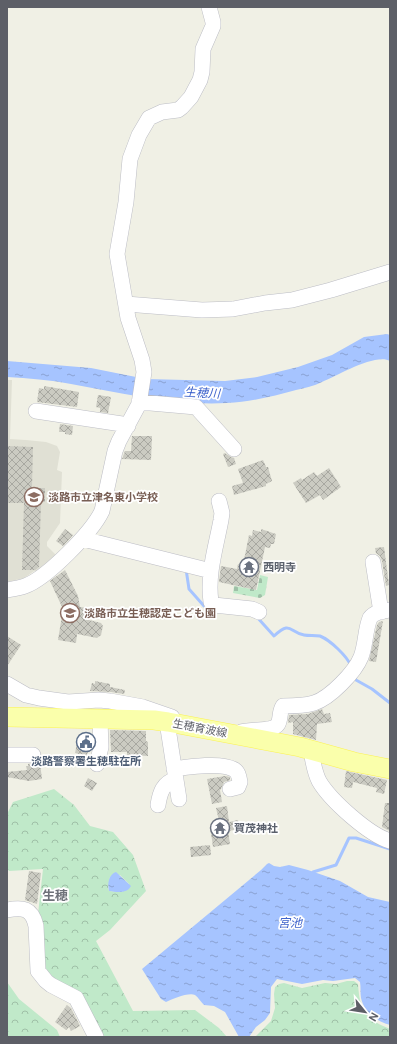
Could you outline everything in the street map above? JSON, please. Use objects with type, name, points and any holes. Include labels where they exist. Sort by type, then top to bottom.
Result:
[{"type":"main road","name":"生穂育波線","points":[[7,717],[167,722],[292,745],[354,762],[390,769]]},
{"type":"street","points":[[7,590],[26,586],[43,576],[83,539],[102,511],[115,451],[140,399],[144,378],[144,367],[128,318],[117,254],[126,202],[130,159],[146,121],[158,113],[172,111],[182,107],[195,90],[202,72],[203,49],[213,22],[209,7]]},
{"type":"street","points":[[126,304],[202,310],[233,309],[298,298],[331,290],[390,272]]},
{"type":"street","points":[[140,399],[196,407],[234,449]]},
{"type":"street","points":[[36,411],[128,426]]},
{"type":"street","points":[[219,501],[221,520],[211,571],[209,591],[211,602],[214,605],[252,609],[259,612]]},
{"type":"street","points":[[83,539],[211,571]]},
{"type":"street","points":[[232,734],[244,731],[256,731],[275,726],[278,723],[283,706],[312,704],[318,702],[350,675],[358,662],[364,646],[370,618],[372,615],[385,611],[373,562]]},
{"type":"street","points":[[7,684],[26,695],[50,700],[68,702],[104,700],[143,707],[203,728]]},
{"type":"street","points":[[97,764],[101,747],[100,720]]},
{"type":"street","points":[[167,722],[179,799]]},
{"type":"street","points":[[311,751],[316,775],[332,798],[366,827],[390,841]]},
{"type":"street","points":[[7,755],[33,755]]},
{"type":"street","points":[[158,805],[163,787],[175,774],[207,766],[231,768],[238,773],[240,782],[238,787],[230,789]]},
{"type":"street","points":[[7,910],[20,908],[30,913],[36,926],[38,971],[51,985],[76,998],[96,1037]]},
{"type":"shaded area","name":"淡路市立津名東小学校","points":[[7,380],[12,380],[10,439],[46,442],[57,446],[60,452],[57,470],[62,472],[60,523],[47,542],[47,546],[59,558],[38,572],[34,571],[24,578],[7,582]]},
{"type":"green space","points":[[260,575],[268,577],[265,595],[260,598],[233,593],[234,586],[257,590]]},
{"type":"green space","points":[[54,789],[74,805],[90,826],[113,832],[133,855],[146,891],[110,930],[96,941],[133,1011],[195,1010],[219,1028],[227,1037],[103,1037],[43,972],[38,914],[43,869],[9,871],[7,868],[7,814],[13,802]],"holes":[[[120,875],[129,884],[122,892],[109,891],[108,887],[110,877]]]},
{"type":"green space","points":[[354,981],[358,984],[360,1001],[365,1013],[374,1021],[390,1029],[390,1037],[255,1037],[271,1021],[275,1008],[275,987],[279,984],[284,983],[302,988],[325,983],[336,984]]},
{"type":"green space","points":[[7,982],[19,999],[57,1030],[60,1037],[7,1037]]},
{"type":"water","name":"生穂川","points":[[387,334],[390,335],[390,361],[383,359],[375,360],[356,366],[313,386],[245,401],[188,403],[168,401],[55,381],[7,377],[7,361],[91,368],[146,379],[225,381],[257,377],[298,367],[332,355],[364,337]]},
{"type":"water","name":"宮池","points":[[269,863],[274,866],[280,867],[289,865],[308,870],[340,881],[368,897],[390,902],[390,1025],[376,1019],[365,1008],[361,998],[360,982],[355,978],[333,981],[323,980],[302,984],[277,979],[271,987],[270,1013],[265,1020],[256,1027],[249,1037],[239,1037],[225,1012],[214,1006],[204,1005],[195,995],[185,995],[166,1002],[161,999],[142,969]]},
{"type":"water","points":[[116,872],[131,886],[129,889],[122,892],[109,891],[109,880]]},
{"type":"building","points":[[44,386],[79,392],[77,407],[37,402],[39,388],[44,389]]},
{"type":"building","points":[[98,395],[111,397],[108,413],[100,412],[100,408],[96,407]]},
{"type":"building","points":[[60,424],[73,426],[72,435],[65,434],[65,432],[59,432]]},
{"type":"building","points":[[132,436],[152,436],[151,460],[122,459],[125,451],[131,451]]},
{"type":"building","points":[[7,446],[33,447],[32,488],[45,488],[45,502],[41,502],[39,567],[35,570],[22,570],[24,503],[7,503]]},
{"type":"building","points":[[225,453],[234,458],[236,464],[228,467],[223,454]]},
{"type":"building","points":[[263,460],[266,467],[268,467],[272,481],[266,484],[266,486],[234,495],[232,486],[243,483],[238,469]]},
{"type":"building","points":[[329,468],[341,487],[323,500],[320,495],[306,503],[293,483],[301,478],[302,480],[314,472],[317,476]]},
{"type":"building","points":[[65,529],[73,535],[63,546],[56,541]]},
{"type":"building","points":[[261,529],[276,534],[274,544],[271,544],[270,548],[265,547],[256,590],[219,582],[221,566],[237,569],[238,564],[243,565],[249,535],[252,536],[253,530],[261,532]]},
{"type":"building","points":[[384,547],[389,585],[386,586],[382,561],[380,556],[376,553],[375,548]]},
{"type":"building","name":"淡路市立生穂認定こども園","points":[[65,570],[78,596],[80,607],[87,608],[85,619],[101,623],[103,626],[101,635],[97,638],[77,634],[76,643],[58,640],[63,609],[50,581]]},
{"type":"building","points":[[383,621],[376,662],[369,661],[377,625],[379,622]]},
{"type":"building","points":[[7,636],[21,645],[7,666]]},
{"type":"building","points":[[95,681],[110,684],[110,687],[125,690],[124,694],[90,691],[92,683],[95,684]]},
{"type":"building","points":[[322,709],[324,714],[330,713],[332,722],[317,724],[316,740],[293,734],[293,722],[288,723],[289,715],[308,714]]},
{"type":"building","points":[[110,730],[146,731],[148,756],[127,755],[127,752],[111,752]]},
{"type":"building","points":[[79,734],[91,737],[87,756],[75,753]]},
{"type":"building","points":[[40,763],[42,779],[29,781],[7,777],[7,772],[27,770],[26,766],[28,766],[28,764]]},
{"type":"building","points":[[346,771],[387,780],[384,794],[376,792],[377,788],[353,782],[352,788],[344,787]]},
{"type":"building","points":[[225,776],[230,777],[230,780],[224,782],[220,790],[222,802],[212,804],[207,779]]},
{"type":"building","points":[[88,778],[97,783],[92,791],[84,786]]},
{"type":"building","points":[[385,803],[390,803],[390,831],[382,827]]},
{"type":"building","points":[[227,806],[229,822],[238,820],[240,829],[228,831],[230,844],[213,847],[210,826],[214,825],[213,822],[219,821],[216,808]]},
{"type":"building","points":[[210,845],[211,855],[191,857],[190,847]]},
{"type":"building","points":[[29,871],[41,873],[37,904],[25,900]]},
{"type":"building","points":[[67,1005],[71,1008],[80,1026],[71,1031],[69,1027],[66,1030],[55,1022]]},
{"type":"waterway","points":[[186,569],[189,589],[204,606],[209,607]]},
{"type":"waterway","points":[[256,616],[274,636],[280,631],[290,628],[299,634],[320,636],[324,638],[342,653],[351,666]]},
{"type":"waterway","points":[[354,675],[356,680],[372,689],[390,703]]},
{"type":"waterway","points":[[313,872],[336,865],[349,838],[356,838],[390,849]]},
{"type":"place","name":"淡路市立津名東小学校","points":[[34,497]]},
{"type":"place","name":"西明寺","points":[[249,567]]},
{"type":"place","name":"淡路市立生穂認定こども園","points":[[70,613]]},
{"type":"place","name":"淡路警察署生穂駐在所","points":[[86,742]]},
{"type":"place","name":"賀茂神社","points":[[220,828]]},
{"type":"district","name":"生穂","points":[[55,895]]}]
